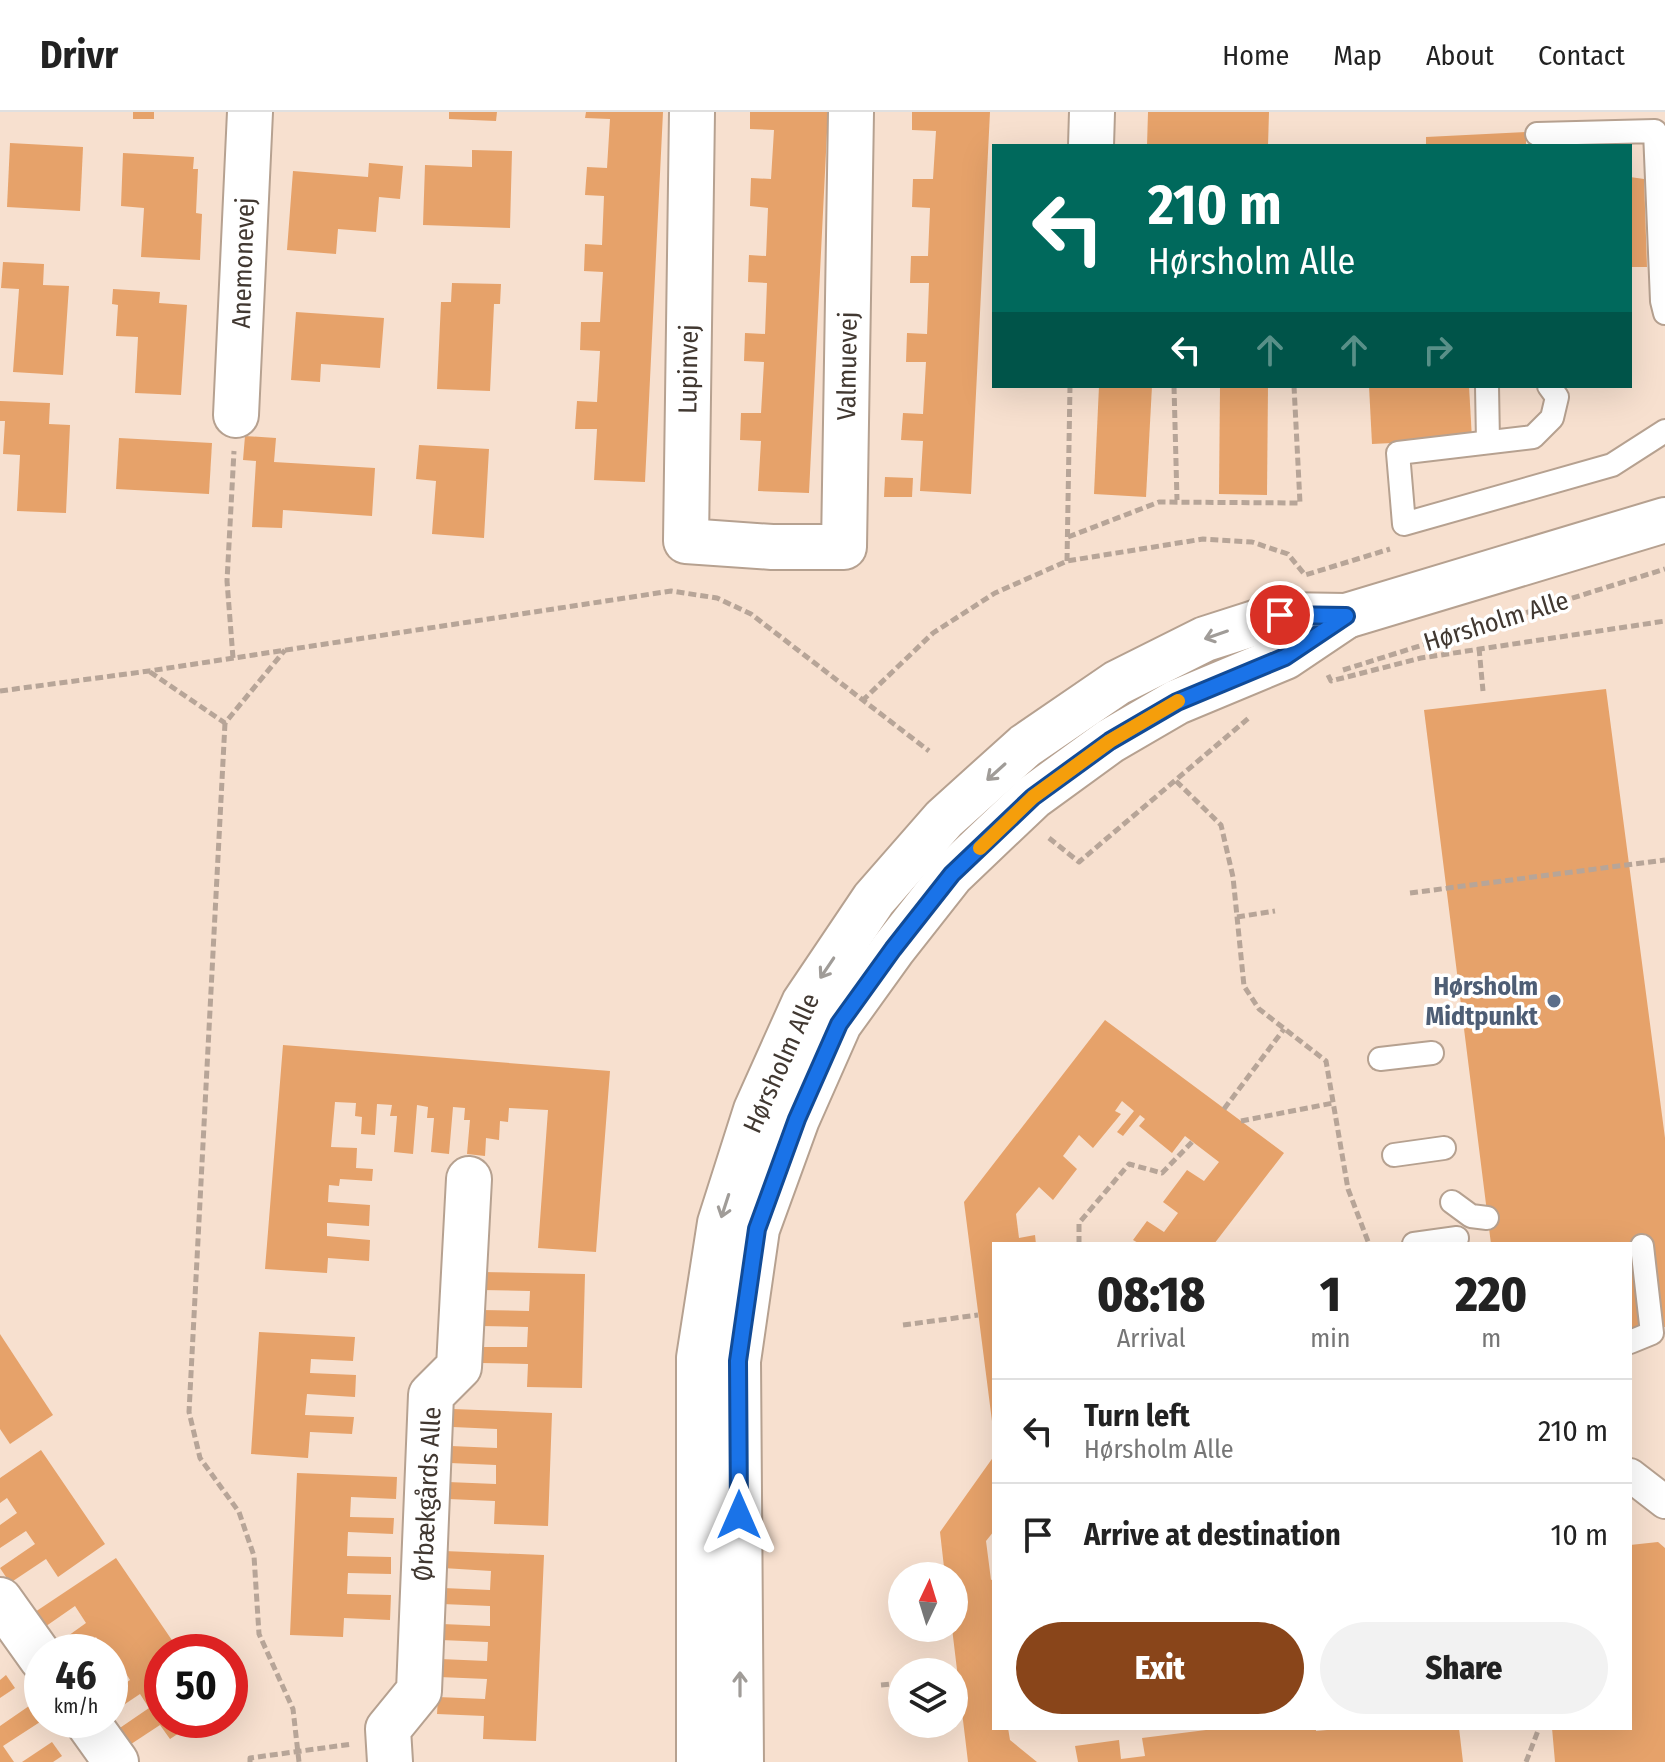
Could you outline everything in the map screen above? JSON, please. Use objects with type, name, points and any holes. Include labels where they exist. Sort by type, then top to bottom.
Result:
[{"type":"main road","name":"Anemonevej","points":[[236,415],[250,112]]},
{"type":"main road","name":"Lupinvej","points":[[692,112],[686,541],[772,547]]},
{"type":"main road","name":"Valmuevej","points":[[772,547],[844,547],[851,112]]},
{"type":"main road","points":[[1091,144],[1092,112]]},
{"type":"main road","name":"Hørsholm Alle","points":[[741,1762],[738,1361],[757,1229],[797,1119],[839,1024],[893,949],[952,874],[1033,797],[1110,741],[1177,702],[1285,657],[1346,616],[1665,520]]},
{"type":"main road","name":"Hørsholm Alle","points":[[699,1762],[699,1358],[720,1223],[756,1110],[804,1003],[874,899],[944,819],[1025,746],[1117,683],[1205,639],[1280,615],[1346,616]]},
{"type":"main road","name":"Ørbækgårds Alle","points":[[389,1751],[388,1729],[419,1691],[431,1395],[459,1367],[469,1179]]},
{"type":"main road","points":[[0,1600],[24,1634]]},
{"type":"main road","points":[[99,1738],[116,1762]]},
{"type":"street","points":[[1632,1477],[1665,1502]]},
{"type":"lane","points":[[1537,134],[1655,131],[1665,313]]},
{"type":"lane","points":[[1487,388],[1488,442]]},
{"type":"lane","points":[[1550,388],[1557,397],[1552,418],[1533,437],[1398,453],[1404,524],[1612,465],[1665,431]]},
{"type":"lane","points":[[1380,1059],[1432,1053]]},
{"type":"lane","points":[[1394,1155],[1444,1148]]},
{"type":"lane","points":[[1452,1202],[1471,1216],[1487,1218]]},
{"type":"lane","points":[[1428,1242],[1457,1238]]},
{"type":"lane","points":[[1632,1341],[1652,1333],[1642,1246]]},
{"type":"path","points":[[1067,561],[1070,388]]},
{"type":"path","points":[[1174,388],[1177,500]]},
{"type":"path","points":[[1068,537],[1159,502],[1300,503],[1294,388]]},
{"type":"path","points":[[233,658],[227,581],[236,415]]},
{"type":"path","points":[[862,701],[933,633],[995,593],[1067,561],[1203,539],[1252,542],[1288,554],[1305,575]]},
{"type":"path","name":"Hørsholm Alle","points":[[1479,648],[1421,658],[1331,681],[1328,675],[1665,569]]},
{"type":"path","points":[[0,691],[671,591],[717,598],[751,614],[929,751]]},
{"type":"path","points":[[1483,691],[1479,648],[1665,621]]},
{"type":"path","points":[[286,649],[225,723],[189,1412],[200,1458],[239,1512],[254,1556],[259,1634],[293,1709],[299,1762]]},
{"type":"path","points":[[149,671],[225,723]]},
{"type":"path","points":[[1049,838],[1079,862],[1256,712]]},
{"type":"path","points":[[1176,780],[1221,825],[1233,877],[1244,986],[1259,1009],[1326,1061],[1348,1189],[1368,1242]]},
{"type":"path","points":[[1410,893],[1665,860]]},
{"type":"path","points":[[1237,917],[1275,911]]},
{"type":"path","points":[[1224,1109],[1284,1029]]},
{"type":"path","points":[[1241,1121],[1333,1103]]},
{"type":"path","points":[[1079,1242],[1079,1223],[1129,1164],[1162,1173],[1192,1142]]},
{"type":"path","points":[[903,1325],[978,1315]]},
{"type":"path","points":[[881,1685],[888,1684]]},
{"type":"path","points":[[1526,1762],[1538,1730]]},
{"type":"path","points":[[250,1762],[250,1758],[298,1752],[389,1751]]},
{"type":"building","points":[[133,112],[154,112],[154,119],[133,119]]},
{"type":"building","points":[[449,112],[497,112],[496,121],[449,119]]},
{"type":"building","points":[[586,112],[663,112],[645,482],[594,480],[597,429],[575,429],[577,401],[597,402],[600,351],[580,350],[581,322],[600,322],[603,272],[584,271],[585,244],[602,245],[604,196],[585,195],[587,167],[607,168],[610,119],[585,118]]},
{"type":"building","points":[[750,112],[828,112],[809,493],[758,491],[761,441],[740,440],[741,413],[761,413],[764,362],[744,361],[745,333],[765,334],[767,283],[748,282],[749,255],[766,256],[768,208],[750,206],[751,178],[771,179],[774,130],[750,129]]},
{"type":"building","points":[[912,112],[990,112],[971,494],[920,491],[923,441],[901,440],[903,413],[923,414],[926,362],[906,362],[907,333],[927,334],[929,283],[910,283],[911,256],[928,256],[930,208],[912,207],[913,179],[933,179],[936,131],[912,130]]},
{"type":"building","points":[[1148,112],[1269,112],[1268,144],[1147,144]]},
{"type":"building","points":[[1526,132],[1526,144],[1426,144],[1426,137]]},
{"type":"building","points":[[10,143],[83,147],[80,211],[7,207]]},
{"type":"building","points":[[472,150],[512,151],[510,228],[423,225],[425,165],[472,167]]},
{"type":"building","points":[[123,153],[194,157],[193,169],[198,169],[196,213],[202,214],[200,260],[141,257],[144,208],[121,206]]},
{"type":"building","points":[[369,163],[403,166],[400,199],[379,197],[376,232],[338,229],[336,254],[287,250],[293,171],[368,177]]},
{"type":"building","points":[[1632,177],[1644,179],[1647,267],[1632,267]]},
{"type":"building","points":[[3,262],[44,264],[43,285],[69,286],[63,375],[13,372],[19,289],[1,288]]},
{"type":"building","points":[[452,283],[501,284],[500,304],[494,304],[490,391],[437,389],[441,302],[451,302]]},
{"type":"building","points":[[113,289],[160,292],[159,303],[187,305],[181,395],[135,393],[138,337],[116,336],[118,305],[112,304]]},
{"type":"building","points":[[296,312],[384,318],[380,368],[321,364],[320,382],[291,380]]},
{"type":"building","points":[[1099,388],[1152,388],[1146,497],[1094,494]]},
{"type":"building","points":[[1220,388],[1268,388],[1267,495],[1219,494]]},
{"type":"building","points":[[1369,388],[1469,388],[1472,439],[1372,444]]},
{"type":"building","points":[[0,401],[50,403],[49,424],[70,425],[66,513],[17,511],[20,455],[3,454],[5,421],[0,421]]},
{"type":"building","points":[[245,436],[276,438],[274,462],[375,468],[372,516],[283,510],[282,528],[252,527],[256,461],[243,460]]},
{"type":"building","points":[[119,438],[212,443],[209,494],[116,489]]},
{"type":"building","points":[[419,445],[489,449],[484,538],[432,534],[436,481],[416,479]]},
{"type":"building","points":[[885,477],[913,478],[912,497],[884,497]]},
{"type":"building","name":"Hørsholm Midtpunkt","points":[[1606,689],[1665,1138],[1665,1327],[1632,1330],[1632,1242],[1491,1242],[1424,710]]},
{"type":"building","points":[[1105,1020],[1284,1153],[1216,1242],[1136,1242],[1133,1240],[1147,1221],[1164,1232],[1178,1213],[1163,1202],[1187,1170],[1204,1181],[1219,1162],[1185,1136],[1172,1153],[1139,1126],[1145,1119],[1140,1115],[1123,1136],[1117,1132],[1134,1111],[1122,1101],[1115,1111],[1121,1114],[1093,1148],[1079,1135],[1063,1156],[1077,1169],[1053,1200],[1039,1187],[1016,1214],[1019,1238],[1035,1235],[1036,1242],[992,1242],[992,1421],[964,1202]]},
{"type":"building","points":[[283,1045],[610,1071],[596,1252],[538,1248],[548,1110],[509,1108],[508,1122],[500,1121],[499,1140],[486,1138],[485,1156],[467,1154],[470,1120],[464,1120],[465,1108],[453,1107],[449,1154],[431,1152],[434,1118],[427,1118],[428,1107],[417,1105],[413,1154],[394,1152],[397,1116],[390,1116],[392,1105],[377,1104],[375,1135],[361,1134],[362,1117],[355,1116],[356,1103],[335,1102],[331,1147],[357,1148],[356,1168],[373,1169],[372,1181],[340,1179],[339,1186],[329,1185],[328,1202],[370,1205],[369,1226],[327,1223],[327,1236],[370,1240],[369,1261],[328,1258],[327,1273],[265,1269]]},
{"type":"building","points":[[482,1272],[585,1274],[582,1388],[527,1387],[528,1364],[481,1363],[481,1347],[527,1347],[528,1327],[481,1326],[481,1310],[529,1311],[530,1291],[482,1290]]},
{"type":"building","points":[[259,1332],[355,1337],[353,1361],[311,1359],[310,1373],[356,1375],[355,1397],[307,1394],[305,1415],[354,1417],[352,1434],[310,1432],[308,1458],[251,1454]]},
{"type":"building","points":[[0,1334],[53,1415],[10,1444],[0,1429]]},
{"type":"building","points":[[453,1409],[552,1413],[548,1526],[494,1524],[495,1501],[448,1499],[448,1482],[496,1484],[496,1465],[450,1463],[451,1446],[497,1448],[497,1429],[453,1427]]},
{"type":"building","points":[[41,1450],[105,1544],[58,1577],[46,1559],[10,1583],[0,1568],[35,1544],[26,1531],[0,1548],[0,1525],[17,1513],[7,1498],[0,1503],[0,1478]]},
{"type":"building","points":[[992,1459],[992,1534],[986,1541],[992,1580],[992,1730],[1008,1730],[1010,1740],[1037,1762],[968,1762],[965,1738],[968,1738],[968,1658],[956,1658],[954,1642],[968,1642],[968,1562],[943,1562],[940,1532]]},
{"type":"building","points":[[297,1473],[397,1477],[396,1499],[351,1497],[350,1517],[394,1518],[393,1534],[348,1532],[347,1556],[391,1557],[391,1574],[348,1573],[347,1594],[391,1595],[390,1620],[344,1618],[343,1637],[290,1635]]},
{"type":"building","points":[[1658,1542],[1665,1548],[1665,1762],[1555,1762],[1552,1730],[1632,1730],[1632,1545]]},
{"type":"building","points":[[444,1551],[544,1555],[536,1741],[483,1739],[484,1716],[437,1714],[438,1697],[485,1699],[487,1679],[439,1677],[440,1659],[487,1661],[488,1642],[441,1640],[442,1624],[490,1626],[490,1606],[442,1604],[443,1588],[490,1590],[491,1571],[443,1568]]},
{"type":"building","points":[[116,1558],[168,1634],[144,1634],[144,1700],[140,1694],[128,1702],[128,1634],[71,1634],[86,1623],[75,1606],[39,1631],[29,1616]]},
{"type":"building","points":[[6,1675],[15,1688],[0,1698],[0,1680]]},
{"type":"building","points":[[24,1709],[24,1732],[3,1746],[14,1762],[0,1762],[0,1726]]},
{"type":"building","points":[[144,1711],[144,1736],[122,1750],[114,1738],[128,1738],[128,1722]]},
{"type":"building","points":[[1206,1730],[1459,1730],[1463,1762],[1078,1762],[1075,1746],[1119,1740],[1121,1759],[1145,1756],[1142,1738]]},
{"type":"building","points":[[52,1742],[62,1756],[53,1762],[22,1762]]},
{"type":"slow traffic","points":[[980,848],[1033,797],[1110,741],[1178,701]]},
{"type":"place","name":"Hørsholm Midtpunkt","points":[[1554,1001]]},
{"type":"route","points":[[739,1515],[738,1361],[757,1229],[797,1119],[839,1024],[952,874],[1033,797],[1110,741],[1177,702],[1285,657],[1346,616],[1280,615]]}]
